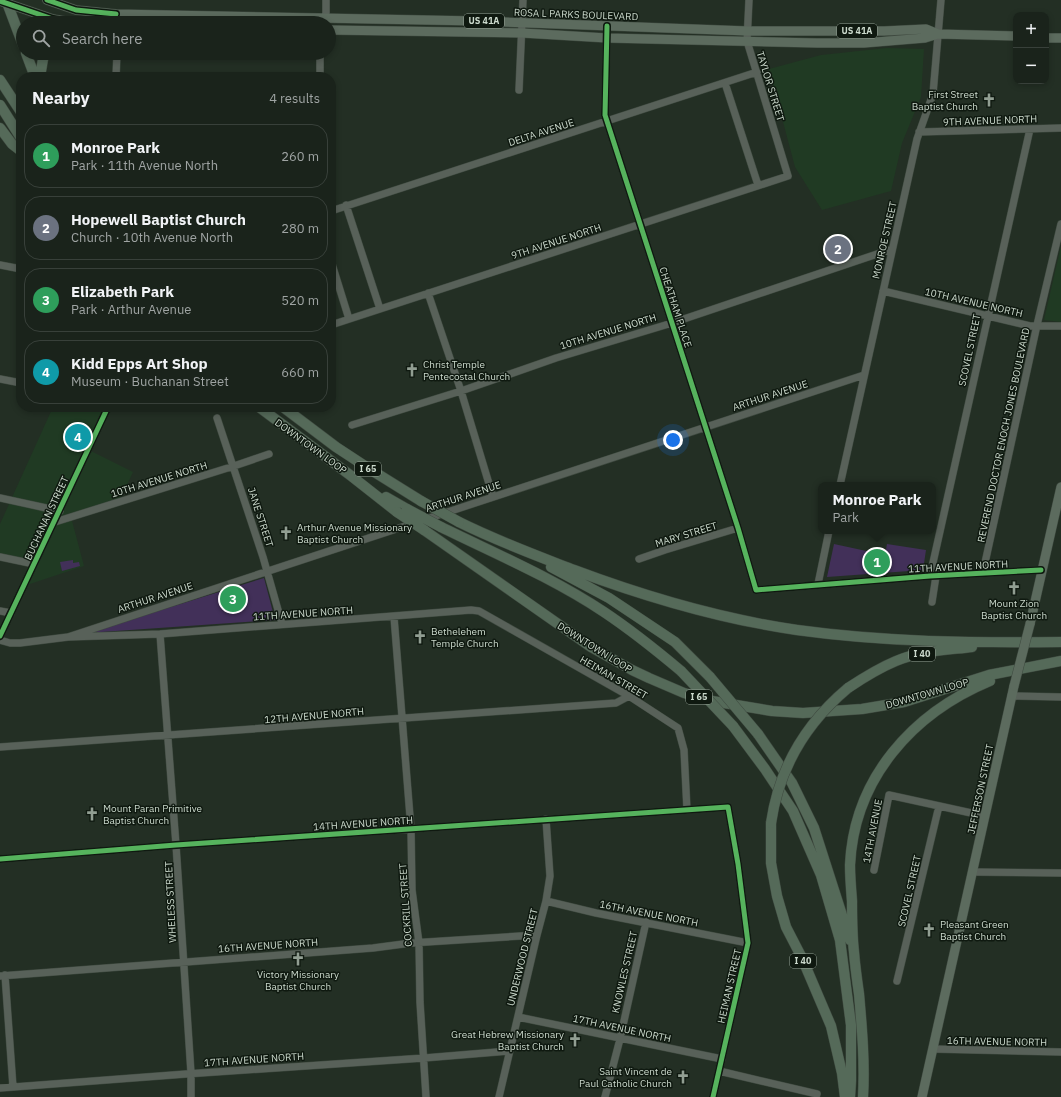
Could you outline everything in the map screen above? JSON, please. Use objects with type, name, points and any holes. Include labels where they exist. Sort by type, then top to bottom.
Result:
[{"type":"highway","points":[[4,1],[16,29]]},
{"type":"highway","points":[[29,60],[33,72]]},
{"type":"highway","points":[[41,72],[43,60]]},
{"type":"highway","points":[[0,80],[16,104]]},
{"type":"highway","points":[[0,105],[16,130]]},
{"type":"highway","points":[[0,128],[16,147]]},
{"type":"highway","name":"DOWNTOWN LOOP","points":[[266,412],[350,475],[402,511],[424,530],[591,647],[649,678],[684,693],[712,702],[772,711],[803,712],[855,710],[904,702],[989,675],[1061,661]]},
{"type":"highway","name":"DOWNTOWN LOOP","points":[[290,412],[336,447],[368,468],[421,501],[459,522],[491,538],[516,548],[608,583],[666,601],[719,615],[797,630],[857,636],[1003,643],[1061,642]]},
{"type":"highway","points":[[402,511],[441,527],[559,585],[603,611],[646,641],[681,671],[733,726],[765,769],[793,812],[821,875],[840,940],[851,1025],[850,1097]]},
{"type":"highway","points":[[516,548],[615,602],[675,642],[710,677],[758,734],[792,783],[814,828],[854,953]]},
{"type":"highway","name":"I 40","points":[[845,1097],[842,1073],[831,1026],[802,958],[786,927],[777,896],[771,863],[771,823],[774,801],[783,774],[796,749],[813,724],[833,700],[869,674],[897,660],[930,652],[1003,643]]},
{"type":"highway","points":[[863,1097],[860,1006],[854,953],[850,865],[852,844],[858,820],[867,795],[878,773],[892,752],[912,730],[933,712],[978,686],[1016,670]]},
{"type":"main road","name":"ROSA L PARKS BOULEVARD","points":[[47,0],[76,10],[110,14],[171,16]]},
{"type":"main road","points":[[4,1],[45,16]]},
{"type":"main road","name":"ROSA L PARKS BOULEVARD","points":[[336,21],[522,23],[748,31],[884,31],[926,29],[938,34]]},
{"type":"main road","name":"ROSA L PARKS BOULEVARD","points":[[336,30],[522,33],[607,38],[817,44],[864,43],[925,38],[938,34],[1013,36]]},
{"type":"main road","points":[[1049,38],[1061,38]]},
{"type":"main road","name":"JEFFERSON STREET","points":[[922,1097],[1011,696],[1030,624],[1041,570],[1057,517],[1061,487]]},
{"type":"street","points":[[325,16],[326,0]]},
{"type":"street","points":[[519,90],[523,0]]},
{"type":"street","name":"TAYLOR STREET","points":[[749,0],[747,42],[788,176]]},
{"type":"street","name":"MONROE STREET","points":[[841,482],[919,132],[933,94],[941,0]]},
{"type":"street","name":"CHEATHAM PLACE","points":[[607,26],[605,115],[608,120],[738,528],[756,590]]},
{"type":"street","points":[[116,72],[117,60]]},
{"type":"street","points":[[320,60],[320,72]]},
{"type":"street","name":"DELTA AVENUE","points":[[336,209],[757,72]]},
{"type":"street","points":[[725,83],[758,185]]},
{"type":"street","name":"9TH AVENUE NORTH","points":[[919,132],[1061,128]]},
{"type":"street","name":"SCOVEL STREET","points":[[932,602],[933,576],[987,316],[1030,130]]},
{"type":"street","name":"9TH AVENUE NORTH","points":[[336,323],[788,176]]},
{"type":"street","points":[[346,205],[380,309]]},
{"type":"street","name":"REVEREND DOCTOR ENOCH JONES BOULEVARD","points":[[983,572],[1037,325],[1061,224]]},
{"type":"street","name":"10TH AVENUE NORTH","points":[[352,426],[461,391],[556,358],[672,323],[892,249]]},
{"type":"street","points":[[0,265],[16,268]]},
{"type":"street","points":[[336,276],[350,319]]},
{"type":"street","name":"10TH AVENUE NORTH","points":[[883,292],[1030,326],[1061,326]]},
{"type":"street","points":[[428,293],[461,391],[493,497]]},
{"type":"street","name":"ARTHUR AVENUE","points":[[68,637],[864,375]]},
{"type":"street","points":[[0,379],[16,382]]},
{"type":"street","name":"BUCHANAN STREET","points":[[0,636],[106,412]]},
{"type":"street","name":"JANE STREET","points":[[217,418],[234,466],[282,624]]},
{"type":"street","name":"10TH AVENUE NORTH","points":[[55,522],[269,454]]},
{"type":"street","points":[[0,498],[60,511]]},
{"type":"street","name":"MARY STREET","points":[[639,559],[738,528]]},
{"type":"street","points":[[818,584],[828,534]]},
{"type":"street","points":[[0,557],[34,564]]},
{"type":"street","name":"11TH AVENUE NORTH","points":[[756,590],[983,572],[1041,570]]},
{"type":"street","points":[[0,610],[11,613]]},
{"type":"street","name":"11TH AVENUE NORTH","points":[[0,640],[10,643],[20,643],[68,637],[160,634],[471,610],[488,614]]},
{"type":"street","name":"HEIMAN STREET","points":[[488,614],[629,696],[678,728],[684,750],[687,810]]},
{"type":"street","name":"COCKRILL STREET","points":[[394,617],[411,829],[412,890],[419,943],[420,1002],[426,1097]]},
{"type":"street","points":[[114,622],[118,635]]},
{"type":"street","name":"WHELESS STREET","points":[[160,634],[176,845],[191,1073],[191,1097]]},
{"type":"street","name":"12TH AVENUE NORTH","points":[[0,747],[616,703],[629,696]]},
{"type":"street","points":[[1011,696],[1061,697]]},
{"type":"street","name":"14TH AVENUE","points":[[874,870],[889,795],[939,806]]},
{"type":"street","points":[[939,806],[985,816]]},
{"type":"street","name":"SCOVEL STREET","points":[[898,981],[939,806]]},
{"type":"street","name":"HEIMAN STREET","points":[[713,1097],[748,943],[739,872],[728,807]]},
{"type":"street","name":"14TH AVENUE NORTH","points":[[0,859],[176,845],[728,807]]},
{"type":"street","name":"UNDERWOOD STREET","points":[[499,1097],[536,936],[546,901],[550,876],[546,820]]},
{"type":"street","points":[[973,872],[1061,873]]},
{"type":"street","name":"16TH AVENUE NORTH","points":[[546,901],[596,913],[748,943]]},
{"type":"street","name":"KNOWLES STREET","points":[[605,1097],[620,1039],[646,922]]},
{"type":"street","name":"16TH AVENUE NORTH","points":[[2,975],[419,943],[536,936]]},
{"type":"street","points":[[2,975],[13,1087]]},
{"type":"street","name":"17TH AVENUE NORTH","points":[[518,1017],[722,1059]]},
{"type":"street","name":"16TH AVENUE NORTH","points":[[933,1049],[1061,1052]]},
{"type":"street","name":"17TH AVENUE NORTH","points":[[0,1088],[509,1051]]},
{"type":"street","points":[[719,1071],[817,1095]]},
{"type":"shaded area","points":[[887,48],[924,49],[921,97],[902,143],[891,191],[822,210],[795,167],[769,69],[821,55]]},
{"type":"shaded area","points":[[1061,246],[1061,322],[1044,320]]},
{"type":"shaded area","points":[[51,412],[106,412],[89,450],[133,472],[119,502],[71,517],[84,566],[24,586],[34,564],[0,557],[0,524]]},
{"type":"shaded area","points":[[834,544],[885,555],[887,544],[926,550],[923,570],[827,577]]},
{"type":"shaded area","points":[[73,560],[73,563],[79,562],[80,566],[62,571],[60,562]]},
{"type":"shaded area","points":[[264,578],[275,620],[87,633]]},
{"type":"cycle path","points":[[47,0],[76,10],[116,14]]},
{"type":"cycle path","points":[[0,1],[44,16]]},
{"type":"cycle path","points":[[607,26],[605,115],[738,528],[756,590],[930,576],[1041,570]]},
{"type":"cycle path","points":[[0,636],[106,412]]},
{"type":"cycle path","points":[[0,859],[176,845],[728,807],[738,864],[748,943],[713,1097]]},
{"type":"place","name":"First Street Baptist Church","points":[[989,100]]},
{"type":"place","name":"Hopewell Baptist Church","points":[[838,249]]},
{"type":"place","name":"Christ Temple Pentecostal Church","points":[[412,370]]},
{"type":"place","name":"Kidd Epps Art Shop","points":[[78,437]]},
{"type":"place","name":"Arthur Avenue Missionary Baptist Church","points":[[286,533]]},
{"type":"place","name":"Monroe Park","points":[[877,562]]},
{"type":"place","name":"Mount Zion Baptist Church","points":[[1014,588]]},
{"type":"place","name":"Elizabeth Park","points":[[233,599]]},
{"type":"place","name":"Bethelehem Temple Church","points":[[420,637]]},
{"type":"place","name":"Mount Paran Primitive Baptist Church","points":[[92,814]]},
{"type":"place","name":"Pleasant Green Baptist Church","points":[[929,930]]},
{"type":"place","name":"Victory Missionary Baptist Church","points":[[298,959]]},
{"type":"place","name":"Great Hebrew Missionary Baptist Church","points":[[575,1040]]},
{"type":"place","name":"Saint Vincent de Paul Catholic Church","points":[[683,1077]]}]
